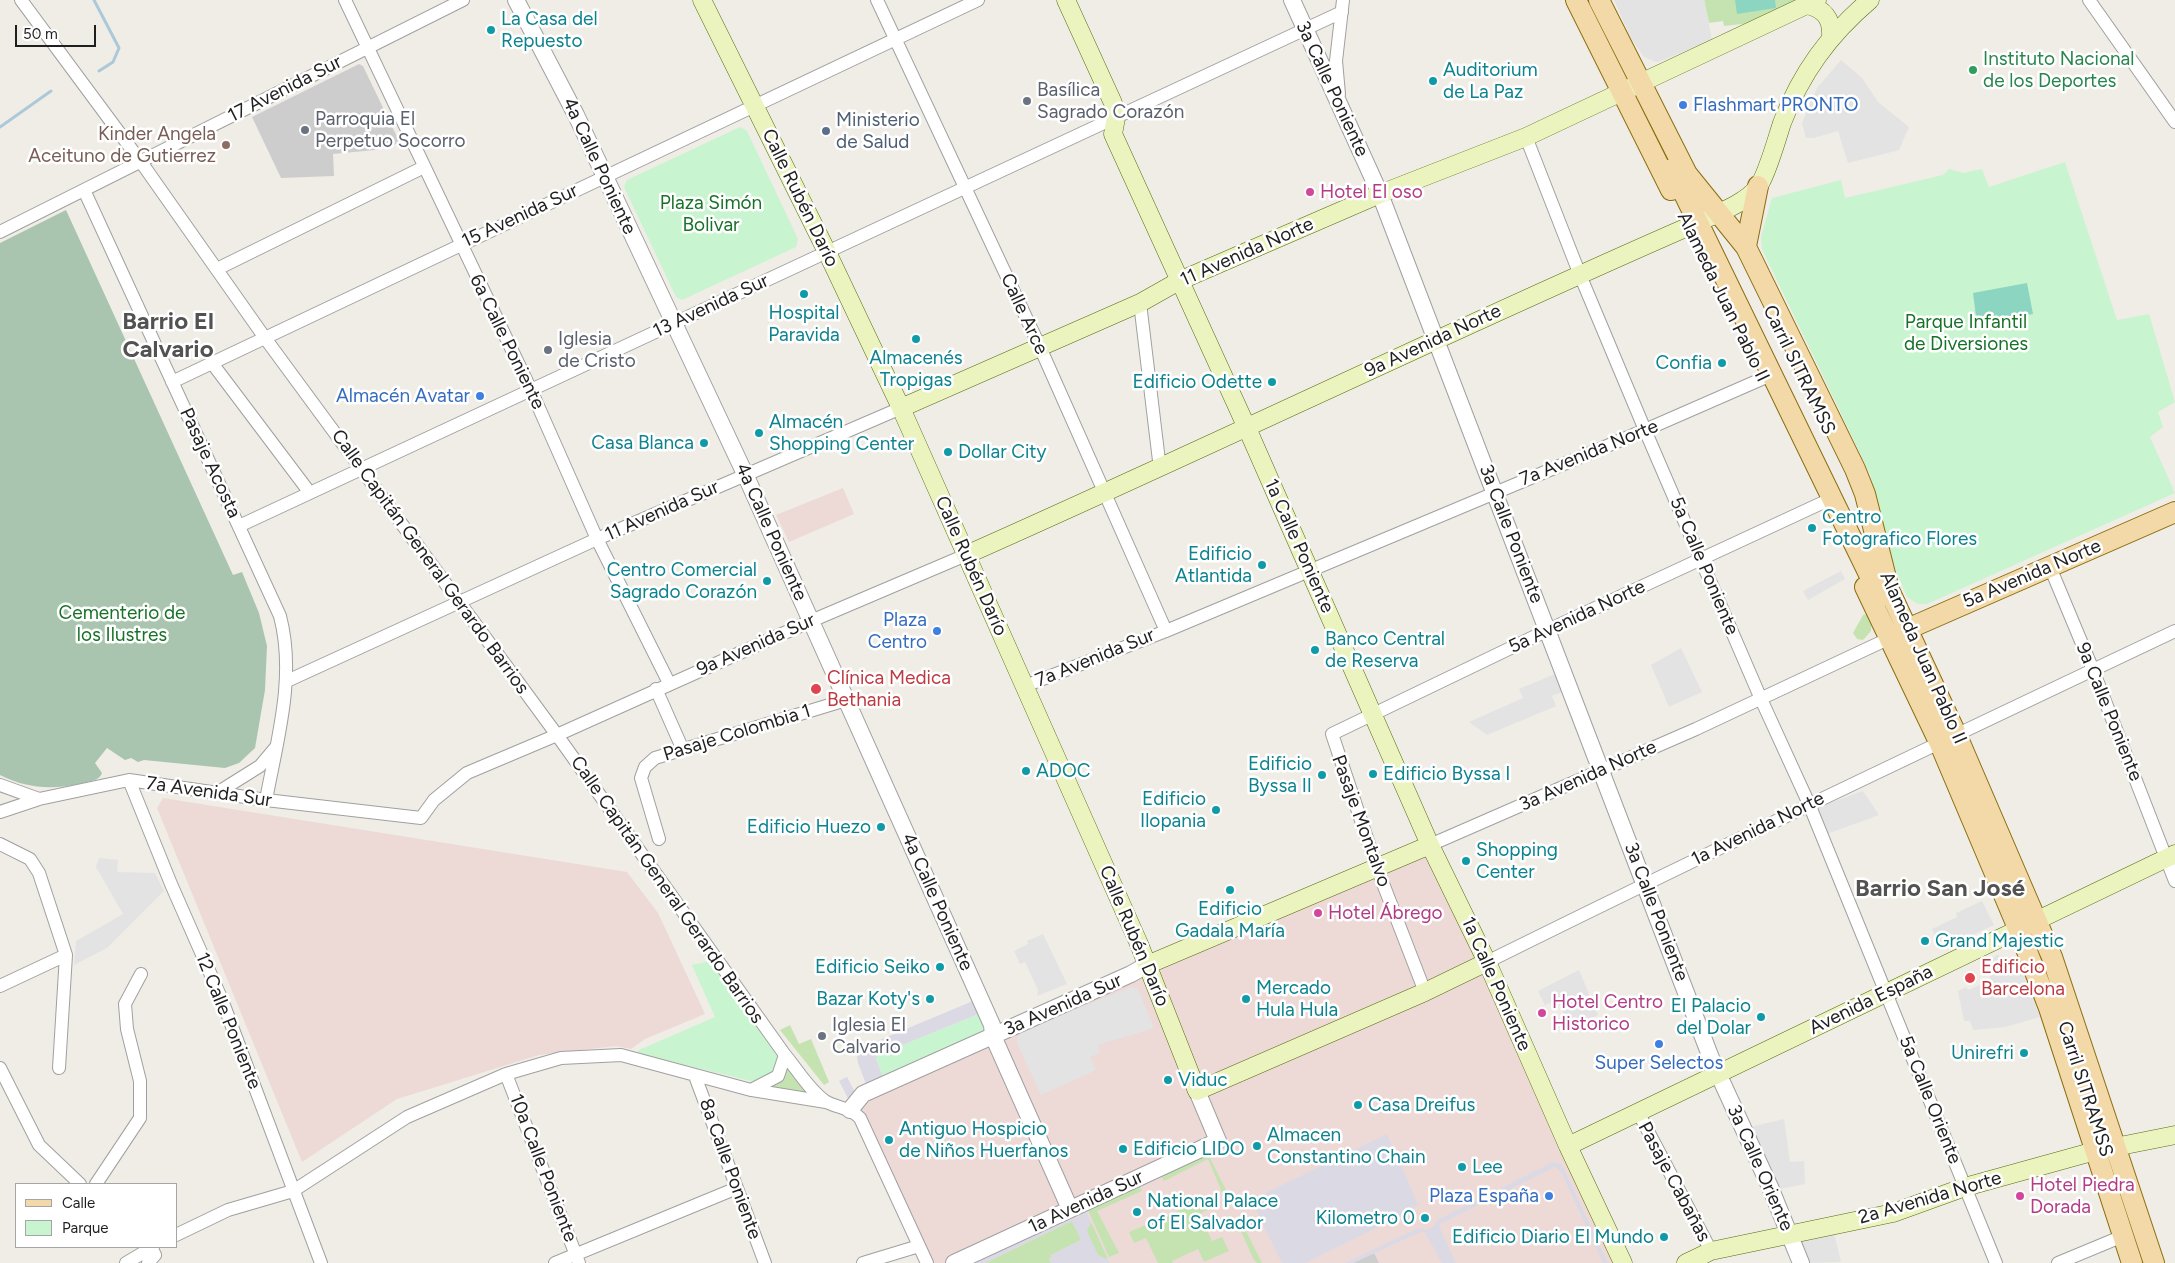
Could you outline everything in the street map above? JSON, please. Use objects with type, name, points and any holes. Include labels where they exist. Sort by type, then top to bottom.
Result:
[{"type":"main road","name":"Calle Rubén Darío","points":[[702,0],[827,252],[901,408],[1147,965],[1197,1091]]},
{"type":"main road","name":"1a Calle Poniente","points":[[1066,0],[1114,103],[1116,118],[1114,134],[1247,428],[1430,845],[1487,962],[1568,1146],[1623,1263]]},
{"type":"main road","name":"Alameda Juan Pablo II","points":[[1576,0],[1630,88],[1705,219],[1746,246],[1861,482],[1898,632]]},
{"type":"main road","name":"Carril SITRAMSS","points":[[1586,0],[1674,174],[1705,219],[1876,589],[1898,632]]},
{"type":"main road","name":"Alameda Juan Pablo II","points":[[1599,0],[1630,88],[1687,174],[1764,378],[1824,502],[1898,632],[1948,740]]},
{"type":"main road","points":[[1746,246],[1758,186],[1790,103],[1803,75],[1831,36],[1870,0]]},
{"type":"main road","name":"11 Avenida Norte","points":[[1039,345],[1140,302],[1179,281],[1380,194],[1526,137],[1812,3]]},
{"type":"main road","points":[[1812,3],[1826,14],[1832,29],[1831,36]]},
{"type":"main road","name":"9a Avenida Norte","points":[[1106,493],[1436,338],[1705,219],[1758,186]]},
{"type":"main road","name":"11 Avenida Sur","points":[[901,408],[1039,345]]},
{"type":"main road","name":"9a Avenida Sur","points":[[966,555],[1106,493]]},
{"type":"main road","name":"5a Avenida Norte","points":[[1898,632],[2175,513]]},
{"type":"main road","name":"Carril SITRAMSS","points":[[1948,740],[2028,924],[2058,1004],[2142,1263]]},
{"type":"main road","name":"3a Avenida Norte","points":[[1283,908],[1430,845]]},
{"type":"main road","name":"Avenida España","points":[[1568,1146],[2170,856]]},
{"type":"main road","name":"3a Avenida Sur","points":[[1147,965],[1283,908]]},
{"type":"main road","name":"1a Avenida Norte","points":[[1197,1091],[1425,992],[1487,962]]},
{"type":"main road","name":"2a Avenida Norte","points":[[1686,1263],[1711,1251],[1789,1233],[1893,1213],[1965,1187],[2105,1149],[2175,1135]]},
{"type":"main road","points":[[2105,1149],[2123,1236],[2132,1263]]},
{"type":"main road","points":[[2105,1149],[2154,1263]]},
{"type":"street","name":"Calle Capitán General Gerardo Barrios","points":[[21,0],[141,162],[265,338],[557,735],[785,1055],[826,1102]]},
{"type":"street","name":"6a Calle Poniente","points":[[345,0],[460,245],[531,390],[597,539],[669,683]]},
{"type":"street","name":"17 Avenida Sur","points":[[0,232],[463,0]]},
{"type":"street","name":"4a Calle Poniente","points":[[516,0],[576,115],[745,474],[992,1024],[993,1036],[1070,1209]]},
{"type":"street","name":"Calle Arce","points":[[877,0],[1039,345],[1166,631]]},
{"type":"street","name":"15 Avenida Sur","points":[[172,382],[978,0]]},
{"type":"street","name":"3a Calle Poniente","points":[[1292,0],[1380,194],[1718,1073]]},
{"type":"street","points":[[2089,0],[2175,122]]},
{"type":"street","name":"13 Avenida Sur","points":[[239,526],[1306,30],[1342,6]]},
{"type":"street","points":[[1342,6],[1336,61],[1342,108]]},
{"type":"street","points":[[2164,105],[2175,98]]},
{"type":"street","name":"5a Calle Poniente","points":[[1526,137],[1580,275],[1645,430],[1809,804],[1887,993]]},
{"type":"street","points":[[217,269],[424,167]]},
{"type":"street","name":"Pasaje Acosta","points":[[84,190],[280,616],[285,642],[287,681],[266,800]]},
{"type":"street","points":[[1140,302],[1160,469]]},
{"type":"street","points":[[212,363],[310,493]]},
{"type":"street","name":"7a Avenida Norte","points":[[1166,631],[1309,569],[1645,430],[1764,378]]},
{"type":"street","name":"11 Avenida Sur","points":[[287,681],[461,603],[597,539],[901,408]]},
{"type":"street","name":"5a Avenida Norte","points":[[1332,734],[1548,630],[1824,502]]},
{"type":"street","name":"9a Avenida Sur","points":[[421,818],[434,800],[467,773],[557,735],[669,683],[966,555]]},
{"type":"street","name":"9a Calle Poniente","points":[[2050,567],[2170,856],[2175,880]]},
{"type":"street","name":"7a Avenida Sur","points":[[1025,686],[1166,631]]},
{"type":"street","name":"1a Avenida Norte","points":[[1487,962],[1809,804],[1948,740],[2175,631]]},
{"type":"street","name":"3a Avenida Norte","points":[[1430,845],[1761,698],[1898,632]]},
{"type":"street","points":[[656,689],[683,750]]},
{"type":"street","name":"Pasaje Colombia 1","points":[[659,839],[641,778],[645,766],[654,758],[846,700]]},
{"type":"street","name":"Pasaje Montalvo","points":[[1332,734],[1377,868],[1425,992]]},
{"type":"street","points":[[217,793],[260,766],[276,747]]},
{"type":"street","name":"7a Avenida Sur","points":[[0,812],[38,799],[129,780],[266,800],[421,818]]},
{"type":"street","name":"12 Calle Poniente","points":[[129,780],[222,1000],[321,1263]]},
{"type":"street","points":[[0,785],[38,799]]},
{"type":"street","points":[[0,844],[30,858],[39,874],[66,955],[59,1068]]},
{"type":"street","points":[[0,986],[66,955]]},
{"type":"street","name":"3a Avenida Sur","points":[[850,1110],[863,1094],[1147,965]]},
{"type":"street","points":[[97,1183],[140,1118],[140,1081],[126,1029],[125,1004],[141,974]]},
{"type":"street","name":"5a Calle Oriente","points":[[1887,993],[1996,1263]]},
{"type":"street","points":[[178,1235],[228,1210],[294,1191],[407,1117],[506,1074],[562,1058],[621,1055],[751,1090],[826,1102],[850,1110],[860,1118],[927,1263]]},
{"type":"street","points":[[751,1090],[778,1076],[785,1055]]},
{"type":"street","points":[[0,1068],[39,1145],[79,1183]]},
{"type":"street","name":"3a Calle Oriente","points":[[1718,1073],[1801,1263]]},
{"type":"street","name":"10a Calle Poniente","points":[[506,1074],[577,1258]]},
{"type":"street","name":"8a Calle Poniente","points":[[696,1076],[765,1263]]},
{"type":"street","name":"Calle Rubén Darío","points":[[1197,1091],[1218,1141]]},
{"type":"street","name":"Pasaje Cabañas","points":[[1638,1112],[1711,1251]]},
{"type":"street","name":"1a Avenida Sur","points":[[954,1263],[1218,1141]]},
{"type":"street","points":[[555,1263],[577,1258],[737,1188]]},
{"type":"street","points":[[2058,1263],[2123,1236]]},
{"type":"street","points":[[862,1263],[919,1246]]},
{"type":"street","points":[[126,1263],[150,1248]]},
{"type":"street","points":[[148,1263],[155,1255],[152,1248]]},
{"type":"shaded area","points":[[1614,0],[1704,0],[1712,40],[1658,62],[1653,61],[1644,57],[1631,38]]},
{"type":"shaded area","points":[[1841,60],[1862,78],[1878,102],[1909,127],[1899,150],[1848,163],[1838,131],[1814,138],[1806,138],[1802,123],[1817,88]]},
{"type":"shaded area","points":[[359,64],[363,66],[400,143],[375,150],[333,154],[334,176],[281,178],[252,117]]},
{"type":"shaded area","points":[[843,488],[854,514],[789,542],[776,515]]},
{"type":"shaded area","points":[[1841,571],[1845,579],[1808,600],[1803,591]]},
{"type":"shaded area","points":[[1681,648],[1702,692],[1669,707],[1651,665]]},
{"type":"shaded area","points":[[1555,674],[1562,692],[1552,696],[1556,706],[1487,735],[1469,722],[1523,698],[1519,689]]},
{"type":"shaded area","points":[[1863,791],[1879,815],[1827,834],[1818,809],[1820,806]]},
{"type":"shaded area","points":[[163,798],[627,872],[658,913],[705,1014],[645,1039],[631,1049],[616,1046],[539,1055],[397,1099],[302,1162],[157,808]]},
{"type":"shaded area","points":[[1430,845],[1624,1263],[932,1263],[855,1101]]},
{"type":"shaded area","points":[[99,858],[118,860],[117,872],[155,873],[164,891],[107,948],[74,965],[76,941],[123,914],[96,867]]},
{"type":"shaded area","points":[[1982,901],[1994,925],[1941,950],[1932,929],[1957,917],[1956,913]]},
{"type":"shaded area","points":[[1043,934],[1067,984],[1037,996],[1038,990],[1025,962],[1020,964],[1014,951],[1028,944],[1027,941]]},
{"type":"shaded area","points":[[1997,955],[2010,957],[2021,967],[2040,1017],[2005,1027],[1973,1030],[1970,1021],[1964,1021],[1958,991],[1966,987],[1968,990],[1991,980],[1984,963]]},
{"type":"shaded area","points":[[1579,970],[1598,1015],[1571,1029],[1557,1000],[1545,1005],[1538,991]]},
{"type":"shaded area","points":[[1131,987],[1138,989],[1154,1028],[1098,1045],[1100,1053],[1090,1057],[1096,1070],[1041,1095],[1018,1045],[1017,1039],[1021,1031]]},
{"type":"shaded area","points":[[980,998],[986,1011],[878,1055],[876,1059],[886,1084],[869,1092],[858,1063],[856,1050]]},
{"type":"shaded area","points":[[847,1077],[855,1092],[852,1106],[839,1081]]},
{"type":"shaded area","points":[[1784,1119],[1790,1162],[1804,1161],[1805,1184],[1775,1190],[1750,1127]]},
{"type":"shaded area","points":[[1387,1134],[1418,1204],[1409,1212],[1305,1263],[1282,1263],[1251,1200]]},
{"type":"shaded area","points":[[1553,1162],[1561,1164],[1564,1169],[1608,1263],[1603,1263],[1561,1172],[1555,1167],[1440,1224],[1441,1231],[1456,1263],[1442,1263],[1425,1233],[1421,1232],[1353,1263],[1345,1263],[1418,1228],[1426,1230],[1434,1226],[1437,1220]]},
{"type":"shaded area","points":[[1085,1209],[1092,1224],[1091,1222],[1087,1231],[1098,1255],[1106,1259],[1108,1258],[1110,1263],[1051,1263],[1049,1259],[1052,1257],[1051,1255],[1081,1240],[1072,1221],[985,1263],[970,1263],[1070,1218],[1078,1218]]},
{"type":"shaded area","points":[[1833,1229],[1841,1262],[1804,1263],[1796,1241]]},
{"type":"shaded area","points":[[1374,1253],[1379,1263],[1353,1263]]},
{"type":"green space","points":[[1704,0],[1800,0],[1751,23],[1724,26],[1723,21],[1709,23]]},
{"type":"green space","points":[[1735,0],[1775,0],[1776,8],[1737,14]]},
{"type":"green space","name":"Plaza Simón Bolivar","points":[[740,127],[747,131],[798,239],[796,247],[682,300],[676,297],[624,187],[627,180]]},
{"type":"green space","name":"Parque Infantil de Diversiones","points":[[2065,162],[2117,320],[2149,314],[2175,402],[2158,412],[2163,427],[2150,437],[2175,493],[1927,604],[1918,604],[1907,597],[1891,559],[1870,474],[1762,249],[1761,237],[1772,198],[1841,180],[1845,198],[1943,175],[1949,169],[1963,173],[1982,169],[1989,187]]},
{"type":"green space","name":"Cementerio de los Ilustres","points":[[66,210],[233,575],[242,572],[259,613],[267,646],[265,690],[255,748],[239,763],[225,768],[144,760],[138,762],[131,758],[125,760],[107,748],[95,763],[102,773],[99,778],[91,781],[61,787],[41,787],[10,780],[0,775],[0,243]]},
{"type":"green space","points":[[2027,283],[2033,314],[1977,324],[1973,293]]},
{"type":"green space","points":[[1872,613],[1871,631],[1863,640],[1857,639],[1853,633],[1863,615]]},
{"type":"green space","points":[[711,961],[779,1061],[776,1070],[755,1082],[637,1053],[639,1050],[715,1017],[692,965]]},
{"type":"green space","points":[[986,1011],[993,1036],[886,1084],[876,1059],[878,1055]]},
{"type":"green space","points":[[790,1025],[799,1044],[811,1039],[829,1082],[824,1085],[780,1030]]},
{"type":"green space","points":[[787,1067],[805,1090],[803,1093],[771,1087]]},
{"type":"green space","points":[[1208,1154],[1232,1202],[1227,1204],[1208,1159],[1164,1181],[1161,1175]]},
{"type":"green space","points":[[1139,1185],[1142,1191],[1097,1211],[1119,1253],[1109,1257],[1088,1210]]},
{"type":"green space","points":[[1203,1197],[1209,1209],[1199,1214],[1212,1241],[1222,1237],[1229,1251],[1204,1262],[1198,1249],[1172,1261],[1173,1263],[1158,1263],[1146,1238],[1134,1243],[1129,1232],[1180,1210],[1179,1208]]},
{"type":"green space","points":[[1072,1221],[1081,1240],[1051,1255],[1052,1257],[1049,1259],[1051,1263],[985,1263]]},
{"type":"green space","points":[[1091,1222],[1108,1259],[1106,1260],[1098,1255],[1086,1231]]},
{"type":"green space","points":[[1242,1223],[1262,1263],[1257,1263],[1254,1260],[1238,1225]]},
{"type":"waterway","points":[[94,0],[119,48],[113,62],[99,71]]},
{"type":"waterway","points":[[0,127],[51,91]]},
{"type":"place","name":"La Casa del Repuesto","points":[[491,30]]},
{"type":"place","name":"Instituto Nacional de los Deportes","points":[[1973,70]]},
{"type":"place","name":"Auditorium de La Paz","points":[[1433,81]]},
{"type":"place","name":"Basílica Sagrado Corazón","points":[[1027,101]]},
{"type":"place","name":"Flashmart PRONTO","points":[[1683,105]]},
{"type":"place","name":"Parroquia El Perpetuo Socorro","points":[[305,130]]},
{"type":"place","name":"Ministerio de Salud","points":[[826,131]]},
{"type":"place","name":"Kinder Angela Aceituno de Gutierrez","points":[[226,145]]},
{"type":"place","name":"Hotel El oso","points":[[1310,192]]},
{"type":"place","name":"Hospital Paravida","points":[[804,294]]},
{"type":"place","name":"Almacenés Tropigas","points":[[916,339]]},
{"type":"place","name":"Iglesia de Cristo","points":[[548,350]]},
{"type":"place","name":"Confia","points":[[1722,363]]},
{"type":"place","name":"Edificio Odette","points":[[1272,382]]},
{"type":"place","name":"Almacén Avatar","points":[[480,396]]},
{"type":"place","name":"Almacén Shopping Center","points":[[759,433]]},
{"type":"place","name":"Casa Blanca","points":[[704,443]]},
{"type":"place","name":"Dollar City","points":[[948,452]]},
{"type":"place","name":"Centro Fotografico Flores","points":[[1812,528]]},
{"type":"place","name":"Edificio Atlantida","points":[[1262,565]]},
{"type":"place","name":"Centro Comercial Sagrado Corazón","points":[[767,581]]},
{"type":"place","name":"Plaza Centro","points":[[937,631]]},
{"type":"place","name":"Banco Central de Reserva","points":[[1315,650]]},
{"type":"place","name":"Clínica Medica Bethania","points":[[816,689]]},
{"type":"place","name":"ADOC","points":[[1026,771]]},
{"type":"place","name":"Edificio Byssa I","points":[[1373,774]]},
{"type":"place","name":"Edificio Byssa II","points":[[1322,775]]},
{"type":"place","name":"Edificio Ilopania","points":[[1216,810]]},
{"type":"place","name":"Edificio Huezo","points":[[881,827]]},
{"type":"place","name":"Shopping Center","points":[[1466,861]]},
{"type":"place","name":"Edificio Gadala María","points":[[1230,890]]},
{"type":"place","name":"Hotel Ábrego","points":[[1318,913]]},
{"type":"place","name":"Grand Majestic","points":[[1925,941]]},
{"type":"place","name":"Edificio Seiko","points":[[940,967]]},
{"type":"place","name":"Edificio Barcelona","points":[[1970,978]]},
{"type":"place","name":"Bazar Koty's","points":[[930,999]]},
{"type":"place","name":"Mercado Hula Hula","points":[[1246,999]]},
{"type":"place","name":"Hotel Centro Historico","points":[[1542,1013]]},
{"type":"place","name":"El Palacio del Dolar","points":[[1761,1017]]},
{"type":"place","name":"Iglesia El Calvario","points":[[822,1036]]},
{"type":"place","name":"Super Selectos","points":[[1659,1044]]},
{"type":"place","name":"Unirefri","points":[[2024,1053]]},
{"type":"place","name":"Viduc","points":[[1168,1080]]},
{"type":"place","name":"Casa Dreifus","points":[[1358,1105]]},
{"type":"place","name":"Antiguo Hospicio de Niños Huerfanos","points":[[889,1140]]},
{"type":"place","name":"Almacen Constantino Chain","points":[[1257,1146]]},
{"type":"place","name":"Edificio LIDO","points":[[1123,1149]]},
{"type":"place","name":"Lee","points":[[1462,1167]]},
{"type":"place","name":"Plaza España","points":[[1549,1196]]},
{"type":"place","name":"Hotel Piedra Dorada","points":[[2020,1196]]},
{"type":"place","name":"National Palace of El Salvador","points":[[1137,1212]]},
{"type":"place","name":"Kilometro 0","points":[[1425,1218]]},
{"type":"place","name":"Edificio Diario El Mundo","points":[[1664,1237]]},
{"type":"district","name":"Barrio El Calvario","points":[[168,336]]},
{"type":"district","name":"Barrio San José","points":[[1940,889]]}]
